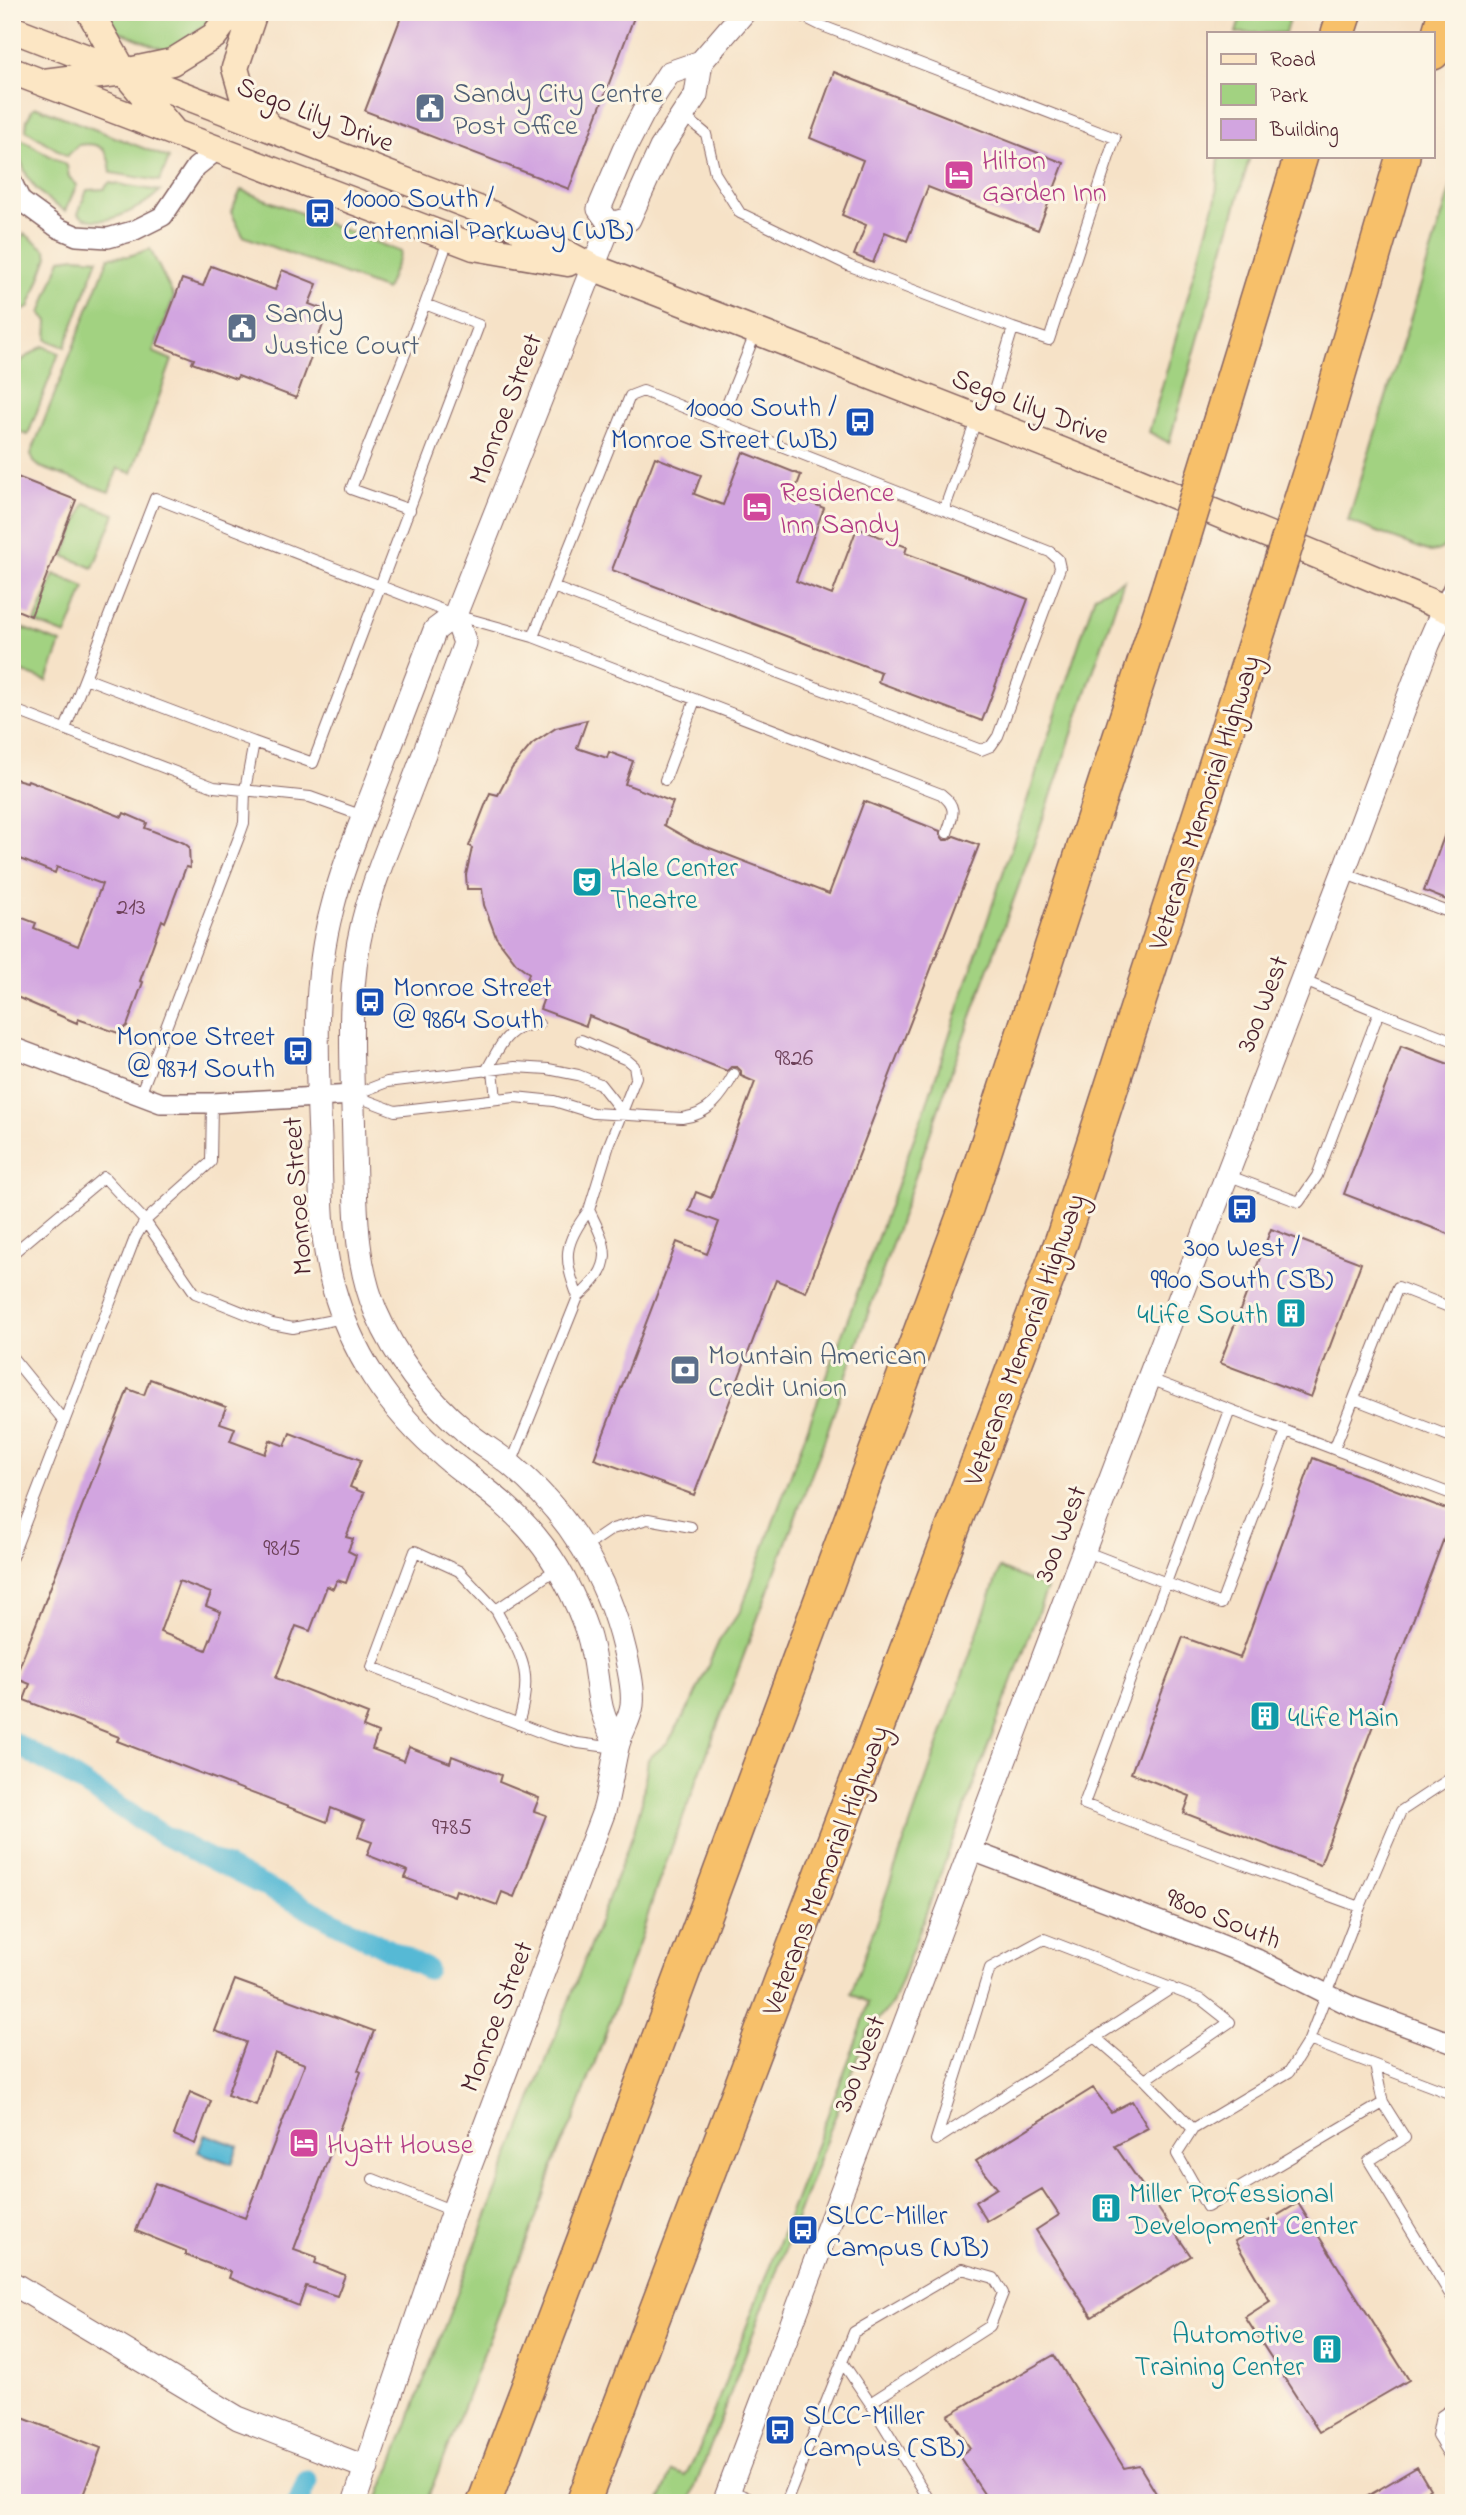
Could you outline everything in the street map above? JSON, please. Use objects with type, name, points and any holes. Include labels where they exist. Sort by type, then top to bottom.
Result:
[{"type":"highway","points":[[1338,32],[1345,12]]},
{"type":"highway","points":[[1434,50],[1445,12]]},
{"type":"highway","points":[[484,2503],[967,1206],[1169,586],[1300,158]]},
{"type":"highway","name":"Veterans Memorial Highway","points":[[583,2503],[1062,1240],[1317,449],[1402,158]]},
{"type":"main road","points":[[90,12],[124,72],[176,134]]},
{"type":"main road","points":[[39,82],[124,72],[172,62],[214,36],[232,12]]},
{"type":"main road","points":[[254,12],[235,68],[243,96],[273,130]]},
{"type":"main road","name":"Sego Lily Drive","points":[[12,29],[491,214],[592,267],[1451,602]]},
{"type":"main road","name":"Sego Lily Drive","points":[[12,71],[474,247],[592,267]]},
{"type":"street","points":[[610,225],[599,209],[643,113],[669,74],[701,62],[744,12]]},
{"type":"street","name":"Monroe Street","points":[[617,1748],[600,1705],[588,1636],[576,1601],[558,1568],[510,1508],[448,1460],[419,1434],[393,1405],[356,1348],[343,1318],[332,1284],[322,1211],[318,1011],[322,962],[331,911],[435,630],[455,615],[610,225],[629,219],[661,148],[696,95],[701,62]]},
{"type":"street","points":[[12,182],[21,201],[58,228],[77,236],[108,238],[133,231],[163,216],[196,167],[217,149]]},
{"type":"street","name":"300 West","points":[[727,2497],[1428,645],[1451,602]]},
{"type":"street","name":"Monroe Street","points":[[354,2503],[453,2211],[595,1836],[610,1789],[617,1748],[632,1704],[628,1664],[618,1624],[604,1586],[584,1548],[553,1506],[511,1465],[465,1431],[426,1394],[397,1353],[376,1311],[363,1268],[356,1224],[352,1005],[363,923],[376,878],[465,643],[455,615]]},
{"type":"street","points":[[12,1047],[161,1102],[212,1104],[353,1095]]},
{"type":"street","name":"9800 South","points":[[970,1850],[1217,1942],[1258,1959],[1351,2006],[1454,2043]]},
{"type":"street","points":[[12,2283],[238,2418],[367,2469]]},
{"type":"lane","points":[[683,115],[706,134],[715,173],[740,213],[850,266],[1049,340],[1115,138],[820,25],[794,12]]},
{"type":"lane","points":[[410,509],[351,489],[449,238]]},
{"type":"lane","points":[[85,678],[313,762],[479,325],[425,304]]},
{"type":"lane","points":[[944,509],[981,419],[1013,328]]},
{"type":"lane","points":[[720,422],[756,331]]},
{"type":"lane","points":[[533,637],[553,587],[630,396],[643,391],[1050,552],[1058,559],[1060,568],[998,736],[991,746],[981,750],[553,587]]},
{"type":"lane","points":[[65,729],[155,498],[455,615],[533,637],[941,794],[951,802],[954,814],[947,833]]},
{"type":"lane","points":[[666,780],[695,700]]},
{"type":"lane","points":[[12,709],[214,787],[310,797],[364,816]]},
{"type":"lane","points":[[140,1095],[244,823],[254,742]]},
{"type":"lane","points":[[1343,873],[1454,914]]},
{"type":"lane","points":[[1302,980],[1454,1041]]},
{"type":"lane","points":[[1227,1175],[1299,1202],[1317,1176],[1379,1012]]},
{"type":"lane","points":[[496,1099],[489,1071],[506,1037],[517,1028],[539,1024]]},
{"type":"lane","points":[[578,1297],[566,1256],[573,1231],[589,1210],[609,1144],[636,1077],[634,1066],[628,1060],[581,1040]]},
{"type":"lane","points":[[353,1095],[387,1082],[515,1067],[548,1069],[578,1075],[600,1084],[623,1113]]},
{"type":"lane","points":[[353,1095],[396,1111],[515,1097],[554,1101],[593,1113],[682,1118],[694,1117],[722,1097],[734,1074]]},
{"type":"lane","points":[[12,1558],[135,1238],[145,1220],[211,1162],[212,1104]]},
{"type":"lane","points":[[12,1254],[104,1177],[145,1220],[195,1293],[272,1324],[293,1328],[343,1318]]},
{"type":"lane","points":[[511,1465],[578,1297],[594,1283],[603,1267],[606,1251],[589,1210]]},
{"type":"lane","points":[[1334,1449],[1398,1287],[1454,1309]]},
{"type":"lane","points":[[12,1357],[64,1421]]},
{"type":"lane","points":[[1149,1378],[1454,1494]]},
{"type":"lane","points":[[1354,1399],[1454,1438]]},
{"type":"lane","points":[[1230,1410],[1084,1804],[1360,1907]]},
{"type":"lane","points":[[1084,1551],[1222,1604],[1286,1431]]},
{"type":"lane","points":[[584,1548],[612,1529],[648,1519],[691,1527]]},
{"type":"lane","points":[[518,1724],[526,1700],[527,1681],[523,1661],[496,1610],[459,1571],[415,1550],[372,1667],[518,1724],[550,1736],[617,1748]]},
{"type":"lane","points":[[496,1610],[558,1568]]},
{"type":"lane","points":[[1383,2103],[1207,2207],[1177,2154],[1193,2129],[1289,2072],[1309,2039],[1401,1811],[1454,1776]]},
{"type":"lane","points":[[1144,2080],[1230,2022],[1202,2000],[1172,1988],[1044,1939],[990,1968],[936,2140],[1172,1988]]},
{"type":"lane","points":[[1096,2037],[1193,2129]]},
{"type":"lane","points":[[1309,2039],[1454,2095]]},
{"type":"lane","points":[[1375,2065],[1383,2103],[1405,2138],[1369,2161],[1454,2301]]},
{"type":"lane","points":[[373,2179],[453,2211]]},
{"type":"lane","points":[[786,2503],[854,2332],[962,2269],[994,2278],[1003,2293],[990,2326],[870,2403]]},
{"type":"lane","points":[[843,2363],[931,2503]]},
{"type":"lane","points":[[1454,2407],[1441,2416],[1437,2436],[1454,2463]]},
{"type":"lane","points":[[727,2497],[761,2503]]},
{"type":"green space","points":[[105,12],[222,12],[169,52],[116,30]]},
{"type":"green space","points":[[1242,12],[1291,12],[1285,32],[1236,32]]},
{"type":"green space","points":[[37,107],[169,158],[160,181],[111,173],[106,153],[98,146],[78,145],[67,156],[26,130],[27,120],[33,108]]},
{"type":"green space","points":[[16,136],[67,166],[69,177],[77,185],[65,211],[44,197],[30,181],[21,161]]},
{"type":"green space","points":[[1219,158],[1249,158],[1169,443],[1149,432],[1216,198]]},
{"type":"green space","points":[[1454,177],[1454,542],[1450,540],[1442,549],[1430,552],[1348,521]]},
{"type":"green space","points":[[109,183],[160,191],[133,210],[110,219],[87,219],[78,214],[87,190],[104,189]]},
{"type":"green space","points":[[241,190],[401,252],[386,290],[243,236],[231,212]]},
{"type":"green space","points":[[24,233],[46,250],[48,256],[29,308],[15,313],[12,318],[12,262]]},
{"type":"green space","points":[[150,249],[174,297],[153,352],[172,360],[132,473],[118,468],[109,492],[40,467],[31,454],[109,257],[129,256]]},
{"type":"green space","points":[[61,259],[98,259],[65,347],[47,340],[48,321],[41,313]]},
{"type":"green space","points":[[43,346],[59,353],[28,435],[12,429],[12,385],[22,360]]},
{"type":"green space","points":[[85,503],[115,514],[93,568],[64,556]]},
{"type":"green space","points":[[54,574],[85,587],[66,635],[35,623]]},
{"type":"green space","points":[[1124,580],[1046,811],[961,1044],[823,1444],[655,1892],[574,2119],[556,2156],[543,2199],[426,2503],[377,2503],[634,1831],[642,1801],[648,1759],[668,1742],[691,1704],[719,1641],[741,1610],[928,1100],[1095,595]]},
{"type":"green space","points":[[12,624],[61,643],[47,681],[12,668]]},
{"type":"green space","points":[[1000,1568],[1047,1588],[892,2004],[867,2032],[689,2503],[659,2503],[672,2471],[685,2476],[699,2450],[861,2028],[868,2002],[851,1994]]},
{"type":"water","points":[[205,2134],[238,2146],[232,2164],[198,2152]]},
{"type":"building","points":[[403,12],[636,12],[569,189],[365,111]]},
{"type":"building","name":"Hilton Garden Inn","points":[[834,72],[1064,163],[1038,230],[928,187],[907,241],[885,232],[873,263],[854,255],[866,225],[842,215],[863,160],[810,138]]},
{"type":"building","name":"Sandy Justice Court","points":[[211,266],[275,290],[282,270],[317,284],[309,304],[328,311],[296,398],[238,376],[236,379],[192,363],[194,359],[157,345],[182,279],[203,286]]},
{"type":"building","points":[[743,452],[801,475],[793,496],[824,508],[796,581],[832,595],[857,528],[907,547],[905,553],[1028,599],[982,721],[878,682],[881,672],[612,570],[655,457],[701,475],[694,494],[723,505]]},
{"type":"building","points":[[12,475],[76,500],[31,616],[12,608]]},
{"type":"building","points":[[587,720],[577,748],[607,758],[609,752],[633,761],[625,784],[673,802],[664,825],[694,842],[829,894],[864,801],[940,831],[944,840],[954,836],[979,845],[806,1292],[776,1280],[694,1495],[594,1459],[677,1242],[707,1254],[719,1222],[689,1211],[696,1192],[711,1198],[755,1082],[741,1076],[737,1067],[731,1067],[727,1071],[589,1016],[586,1026],[540,1009],[546,992],[526,983],[529,973],[516,963],[496,937],[484,905],[482,889],[467,889],[466,875],[472,848],[469,846],[490,793],[498,795],[512,768],[532,744],[556,728]]},
{"type":"building","points":[[12,778],[27,782],[28,780],[122,817],[124,813],[147,823],[145,828],[189,847],[190,868],[186,867],[165,922],[162,920],[127,1026],[118,1033],[78,1019],[77,1023],[12,995],[12,914],[36,923],[34,928],[78,946],[102,884],[57,867],[55,873],[12,856]]},
{"type":"building","points":[[1452,815],[1454,816],[1454,903],[1424,891]]},
{"type":"building","points":[[1401,1046],[1454,1066],[1454,1236],[1344,1194]]},
{"type":"building","name":"4Life South","points":[[1271,1229],[1361,1263],[1311,1397],[1220,1363]]},
{"type":"building","points":[[150,1379],[226,1407],[220,1423],[235,1428],[230,1441],[265,1454],[270,1440],[285,1446],[290,1433],[361,1460],[350,1487],[364,1493],[346,1537],[353,1539],[348,1551],[356,1555],[346,1583],[337,1580],[333,1589],[327,1586],[310,1631],[296,1626],[276,1678],[368,1714],[363,1727],[378,1733],[372,1749],[404,1761],[409,1747],[450,1763],[452,1756],[501,1775],[499,1782],[539,1798],[534,1811],[546,1815],[514,1897],[502,1892],[497,1905],[456,1890],[454,1896],[405,1878],[408,1871],[367,1855],[372,1842],[358,1837],[364,1821],[331,1808],[327,1822],[117,1741],[119,1737],[24,1700],[30,1684],[15,1678],[128,1389],[144,1395]],"holes":[[[179,1581],[211,1593],[206,1606],[221,1612],[206,1650],[160,1632]]]},
{"type":"building","name":"4Life Main","points":[[1313,1458],[1454,1512],[1320,1865],[1184,1813],[1190,1796],[1131,1773],[1183,1637],[1240,1658]]},
{"type":"building","name":"Hyatt House","points":[[235,1980],[374,2031],[294,2249],[317,2257],[315,2263],[345,2275],[337,2296],[306,2286],[299,2306],[229,2278],[231,2272],[185,2255],[186,2251],[136,2231],[155,2183],[245,2218],[305,2064],[275,2053],[256,2105],[227,2095],[246,2042],[215,2031]]},
{"type":"building","name":"Miller Professional Development Center","points":[[1093,2088],[1111,2112],[1132,2101],[1148,2128],[1115,2146],[1191,2256],[1092,2317],[1036,2230],[1059,2215],[1042,2189],[987,2221],[975,2202],[997,2188],[976,2161]]},
{"type":"building","points":[[190,2092],[211,2101],[195,2144],[174,2135]]},
{"type":"building","name":"Automotive Training Center","points":[[1298,2203],[1409,2380],[1319,2432],[1245,2317],[1270,2301],[1235,2241]]},
{"type":"building","points":[[1054,2355],[1124,2468],[1139,2465],[1162,2503],[990,2503],[959,2456],[970,2448],[948,2415]]},
{"type":"building","points":[[20,2417],[101,2448],[80,2503],[12,2503],[12,2437]]},
{"type":"building","points":[[1417,2467],[1430,2489],[1422,2494],[1427,2503],[1356,2503]]},
{"type":"waterway","points":[[12,1742],[62,1770],[163,1835],[427,1969]]},
{"type":"waterway","points":[[298,2503],[307,2481]]},
{"type":"place","name":"Sandy City Centre Post Office","points":[[430,108]]},
{"type":"place","name":"Hilton Garden Inn","points":[[959,175]]},
{"type":"place","name":"10000 South / Centennial Parkway (WB)","points":[[320,213]]},
{"type":"place","name":"Sandy Justice Court","points":[[242,328]]},
{"type":"place","name":"10000 South / Monroe Street (WB)","points":[[860,422]]},
{"type":"place","name":"Residence Inn Sandy","points":[[757,507]]},
{"type":"place","name":"Hale Center Theatre","points":[[587,882]]},
{"type":"place","name":"Monroe Street @ 9864 South","points":[[370,1002]]},
{"type":"place","name":"Monroe Street @ 9871 South","points":[[298,1051]]},
{"type":"place","name":"300 West / 9900 South (SB)","points":[[1242,1209]]},
{"type":"place","name":"4Life South","points":[[1291,1313]]},
{"type":"place","name":"Mountain American Credit Union","points":[[685,1370]]},
{"type":"place","name":"4Life Main","points":[[1265,1716]]},
{"type":"place","name":"Hyatt House","points":[[304,2143]]},
{"type":"place","name":"Miller Professional Development Center","points":[[1106,2208]]},
{"type":"place","name":"SLCC-Miller Campus (NB)","points":[[803,2230]]},
{"type":"place","name":"Automotive Training Center","points":[[1327,2349]]},
{"type":"place","name":"SLCC-Miller Campus (SB)","points":[[780,2430]]}]
